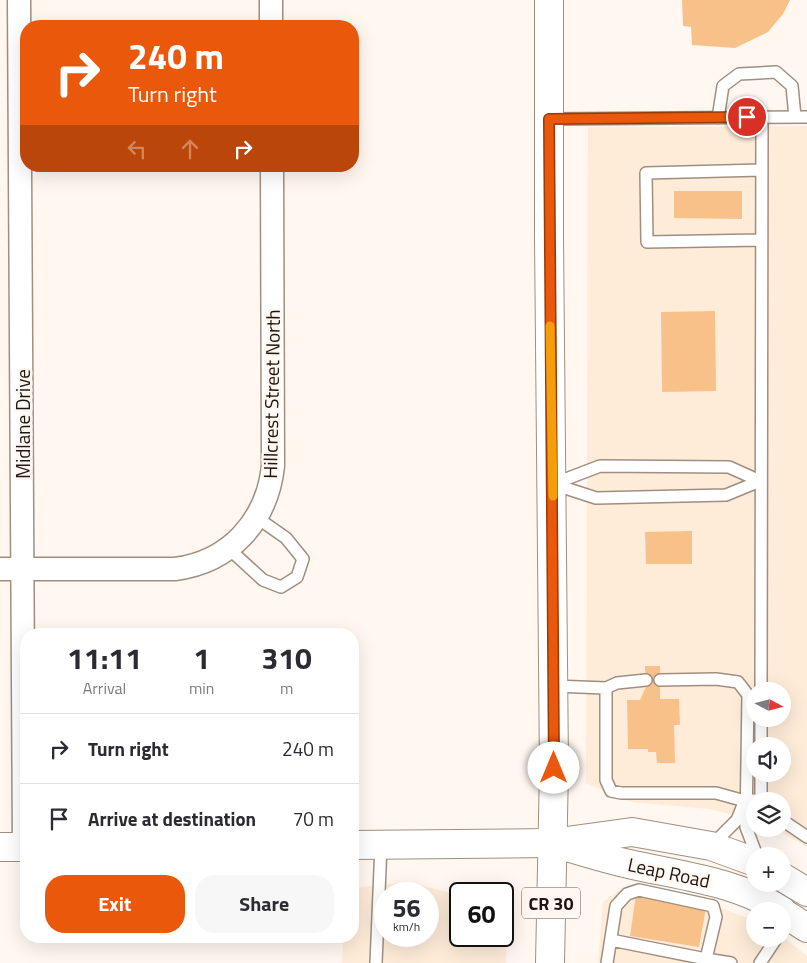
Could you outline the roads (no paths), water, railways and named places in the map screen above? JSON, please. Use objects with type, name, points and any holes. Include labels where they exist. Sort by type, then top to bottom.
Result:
[{"type":"main road","name":"CR 30","points":[[549,0],[554,686],[550,963]]},
{"type":"main road","name":"Leap Road","points":[[359,845],[552,843],[632,832],[711,846],[746,859]]},
{"type":"main road","name":"Leap Road","points":[[552,843],[628,864],[707,880],[760,898],[764,902]]},
{"type":"main road","points":[[791,882],[807,892]]},
{"type":"street","name":"Midlane Drive","points":[[19,0],[21,628]]},
{"type":"street","points":[[271,0],[271,20]]},
{"type":"street","name":"Hillcrest Street North","points":[[0,569],[175,570],[194,567],[212,560],[242,538],[264,504],[271,485],[274,451],[272,172]]},
{"type":"street","name":"Midlane Drive","points":[[17,847],[20,680]]},
{"type":"lane","points":[[718,118],[723,86],[739,74],[776,72],[792,86],[794,117]]},
{"type":"lane","points":[[761,682],[762,117]]},
{"type":"lane","points":[[549,119],[807,117]]},
{"type":"lane","points":[[761,240],[646,242],[646,173],[762,170]]},
{"type":"lane","points":[[553,484],[600,466],[729,467],[760,481]]},
{"type":"lane","points":[[553,484],[596,498],[726,495],[760,481]]},
{"type":"lane","points":[[228,548],[263,580],[281,587],[297,577],[303,559],[286,538],[256,517]]},
{"type":"lane","points":[[660,680],[716,679],[738,682],[748,695],[745,801],[746,827],[754,847]]},
{"type":"lane","points":[[554,686],[606,688],[616,682],[646,680]]},
{"type":"lane","points":[[606,688],[606,780],[611,791],[620,793],[716,793],[745,801]]},
{"type":"lane","points":[[711,846],[736,820],[745,801]]},
{"type":"lane","points":[[791,826],[807,837]]},
{"type":"lane","points":[[376,963],[381,845]]},
{"type":"lane","points":[[607,963],[616,906],[627,894],[639,890],[713,906],[716,917],[706,959]]},
{"type":"lane","points":[[611,940],[731,963]]},
{"type":"lane","points":[[760,963],[771,947]]}]
